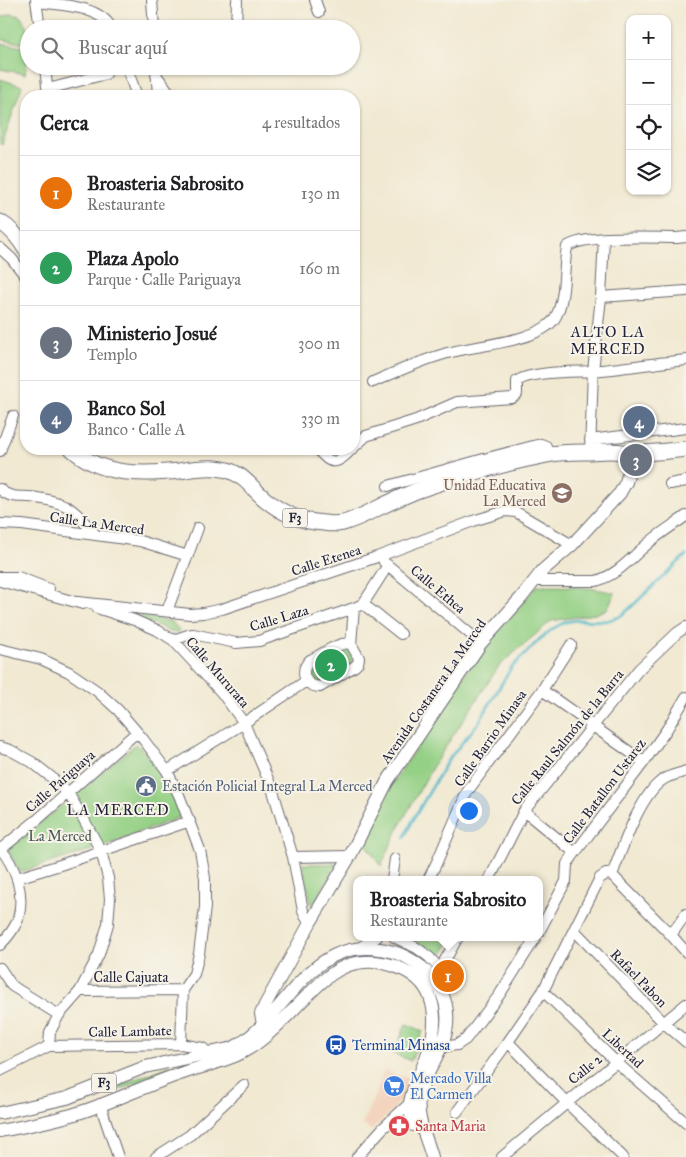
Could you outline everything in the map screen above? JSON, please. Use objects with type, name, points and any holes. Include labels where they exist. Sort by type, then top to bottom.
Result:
[{"type":"highway","points":[[0,222],[16,234],[20,240]]},
{"type":"highway","name":"F3","points":[[79,455],[98,466],[119,472],[137,474],[207,468],[232,471],[242,476],[266,500],[288,515],[313,523],[341,523],[357,519],[389,503],[447,480],[548,454],[590,446],[631,453],[686,449]]},
{"type":"main road","name":"Avenida Costanera La Merced","points":[[263,1024],[261,1014],[265,1005],[310,923],[350,856],[387,782],[481,644],[543,570],[572,545],[620,493],[626,482],[631,464],[631,453]]},
{"type":"main road","name":"F3","points":[[0,1131],[78,1113],[176,1075],[233,1048],[244,1042],[263,1024],[308,974],[320,964],[334,955],[359,948],[374,948],[408,957],[436,972],[442,991],[446,1006],[436,1046],[419,1098],[421,1126],[432,1157]]},
{"type":"main road","name":"F3","points":[[0,1113],[67,1098],[145,1067],[210,1059],[240,1053],[253,1046],[277,1026],[325,979],[339,969],[356,963],[384,963],[409,972],[422,984],[430,995],[441,1023]]},
{"type":"main road","points":[[277,1026],[276,1018],[279,1007]]},
{"type":"main road","name":"F3","points":[[432,1157],[423,1149],[414,1131],[409,1104],[414,1088],[436,1046]]},
{"type":"main road","points":[[94,1088],[100,1104]]},
{"type":"street","points":[[152,0],[153,20]]},
{"type":"street","points":[[236,20],[237,0]]},
{"type":"street","points":[[315,0],[319,12]]},
{"type":"street","points":[[39,20],[37,1],[88,10],[105,20]]},
{"type":"street","points":[[46,75],[48,90]]},
{"type":"street","points":[[57,90],[103,75]]},
{"type":"street","points":[[129,75],[135,90]]},
{"type":"street","points":[[156,75],[158,90]]},
{"type":"street","points":[[159,75],[168,90]]},
{"type":"street","points":[[373,382],[443,354],[460,349],[510,341],[544,328],[554,319],[559,308],[563,290],[567,247],[575,242],[604,238],[686,237]]},
{"type":"street","points":[[604,238],[601,297],[593,371],[590,446],[686,428]]},
{"type":"street","points":[[0,248],[20,270]]},
{"type":"street","points":[[601,297],[686,291]]},
{"type":"street","points":[[360,442],[366,436],[416,420],[457,402],[512,398],[517,394],[517,381],[523,378],[686,360]]},
{"type":"street","points":[[0,451],[13,416]]},
{"type":"street","points":[[388,486],[541,444],[546,446],[548,454]]},
{"type":"street","points":[[322,455],[329,461],[334,462],[346,455]]},
{"type":"street","points":[[670,484],[686,482]]},
{"type":"street","points":[[0,489],[11,496],[37,498],[66,506],[96,535]]},
{"type":"street","name":"Calle Etenea","points":[[78,602],[190,614],[222,609],[506,511],[516,512],[572,545]]},
{"type":"street","points":[[535,581],[596,581],[605,578],[614,574],[644,546],[686,516]]},
{"type":"street","name":"Calle La Merced","points":[[0,524],[22,525],[140,541],[188,556]]},
{"type":"street","points":[[167,612],[198,528]]},
{"type":"street","name":"Calle Ethea","points":[[377,557],[481,644]]},
{"type":"street","points":[[351,644],[342,643],[310,660],[304,675],[309,684],[320,687],[358,663],[359,658],[351,644],[358,606],[388,565]]},
{"type":"street","points":[[0,583],[18,577],[89,603]]},
{"type":"street","name":"Calle Mururata","points":[[0,583],[78,602],[134,620],[157,630],[173,640],[221,692],[244,723],[273,791],[293,857],[303,911],[310,923]]},
{"type":"street","points":[[358,606],[401,634]]},
{"type":"street","name":"Calle Laza","points":[[173,640],[193,634],[236,643],[259,641],[358,606]]},
{"type":"street","name":"Calle Raul Salmón de la Barra","points":[[491,876],[524,811],[639,669],[677,632],[686,627]]},
{"type":"street","name":"Calle Barrio Minasa","points":[[430,876],[467,792],[542,690],[571,645]]},
{"type":"street","points":[[0,649],[41,659],[69,672],[97,691],[118,710],[137,732],[167,771],[179,794],[200,850],[205,878],[205,907],[199,954],[194,974],[183,990],[181,1044]]},
{"type":"street","points":[[167,771],[244,723],[306,680]]},
{"type":"street","points":[[542,690],[644,762]]},
{"type":"street","name":"Calle Batallon Ustarez","points":[[543,925],[566,882],[567,864],[644,762],[686,697]]},
{"type":"street","name":"Calle Pariguaya","points":[[0,849],[68,794],[137,732]]},
{"type":"street","points":[[0,747],[10,750],[32,762],[51,776],[68,794],[101,851],[108,878],[110,899],[108,924],[100,954],[80,991],[60,1015],[50,1032],[48,1046],[0,1071]]},
{"type":"street","points":[[612,875],[638,810],[651,790],[664,779],[686,771]]},
{"type":"street","points":[[524,811],[575,853]]},
{"type":"street","points":[[17,878],[190,821]]},
{"type":"street","points":[[0,849],[10,862],[17,878],[20,904],[18,921],[0,945]]},
{"type":"street","points":[[293,857],[350,856]]},
{"type":"street","points":[[393,876],[395,859]]},
{"type":"street","points":[[457,1112],[543,991],[600,878],[606,874],[612,875],[686,952]]},
{"type":"street","points":[[671,935],[686,914]]},
{"type":"street","name":"Rafael Pabon","points":[[574,930],[686,1042]]},
{"type":"street","points":[[359,948],[370,941]]},
{"type":"street","points":[[403,941],[429,957],[436,972]]},
{"type":"street","points":[[422,984],[436,972],[455,941]]},
{"type":"street","points":[[436,1046],[457,1044],[466,1039],[500,994],[533,941]]},
{"type":"street","points":[[0,968],[12,986],[60,1015]]},
{"type":"street","name":"Calle Cajuata","points":[[80,991],[183,990]]},
{"type":"street","name":"Libertad","points":[[543,991],[616,1062],[686,1123]]},
{"type":"street","name":"Calle 2","points":[[502,1157],[686,1004]]},
{"type":"street","points":[[508,1042],[621,1156]]},
{"type":"street","name":"Calle Lambate","points":[[48,1046],[181,1044],[203,1048],[210,1059]]},
{"type":"street","points":[[156,1157],[190,1135],[244,1084]]},
{"type":"street","points":[[100,1104],[118,1157]]},
{"type":"street","points":[[357,1157],[382,1129],[409,1104]]},
{"type":"shaded area","points":[[384,1070],[411,1080],[407,1092],[390,1113],[371,1130],[362,1124]]},
{"type":"green space","points":[[11,14],[20,16],[23,20],[20,20],[20,43],[0,39],[0,18]]},
{"type":"green space","points":[[0,43],[20,46],[20,73],[0,69]]},
{"type":"green space","points":[[0,79],[22,86],[2,145],[0,144]]},
{"type":"green space","points":[[537,586],[576,587],[615,593],[607,609],[595,614],[551,621],[499,666],[433,766],[399,827],[381,866],[366,845],[381,801],[481,650]]},
{"type":"green space","points":[[117,610],[172,622],[179,630],[178,632],[170,632]]},
{"type":"green space","points":[[342,647],[347,648],[353,660],[351,664],[321,682],[315,683],[309,671],[310,666]]},
{"type":"green space","name":"La Merced","points":[[136,744],[151,759],[163,777],[173,796],[180,817],[102,847],[75,795]]},
{"type":"green space","name":"La Merced","points":[[67,801],[94,849],[20,872],[8,850]]},
{"type":"green space","points":[[302,864],[336,864],[312,907]]},
{"type":"green space","points":[[416,941],[450,941],[441,956]]},
{"type":"green space","points":[[406,1024],[423,1031],[411,1061],[394,1054]]},
{"type":"green space","points":[[170,1066],[172,1067],[171,1070],[111,1093],[108,1092],[109,1089]]},
{"type":"green space","points":[[82,1099],[84,1103],[74,1107],[31,1118],[30,1113],[73,1103]]},
{"type":"waterway","points":[[404,838],[448,760],[479,722],[511,668],[541,638],[565,622],[577,620],[606,621],[619,617],[686,555]]},
{"type":"place","name":"Banco Sol","points":[[639,422]]},
{"type":"place","name":"Ministerio Josué","points":[[636,460]]},
{"type":"place","name":"Unidad Educativa La Merced","points":[[562,493]]},
{"type":"place","name":"Plaza Apolo","points":[[331,665]]},
{"type":"place","name":"Estación Policial Integral La Merced","points":[[146,786]]},
{"type":"place","name":"Broasteria Sabrosito","points":[[448,976]]},
{"type":"place","name":"Terminal Minasa","points":[[336,1045]]},
{"type":"place","name":"Mercado Villa El Carmen","points":[[394,1086]]},
{"type":"place","name":"Santa Maria","points":[[399,1126]]},
{"type":"district","name":"ALTO LA MERCED","points":[[608,340]]},
{"type":"district","name":"LA MERCED","points":[[118,810]]}]
